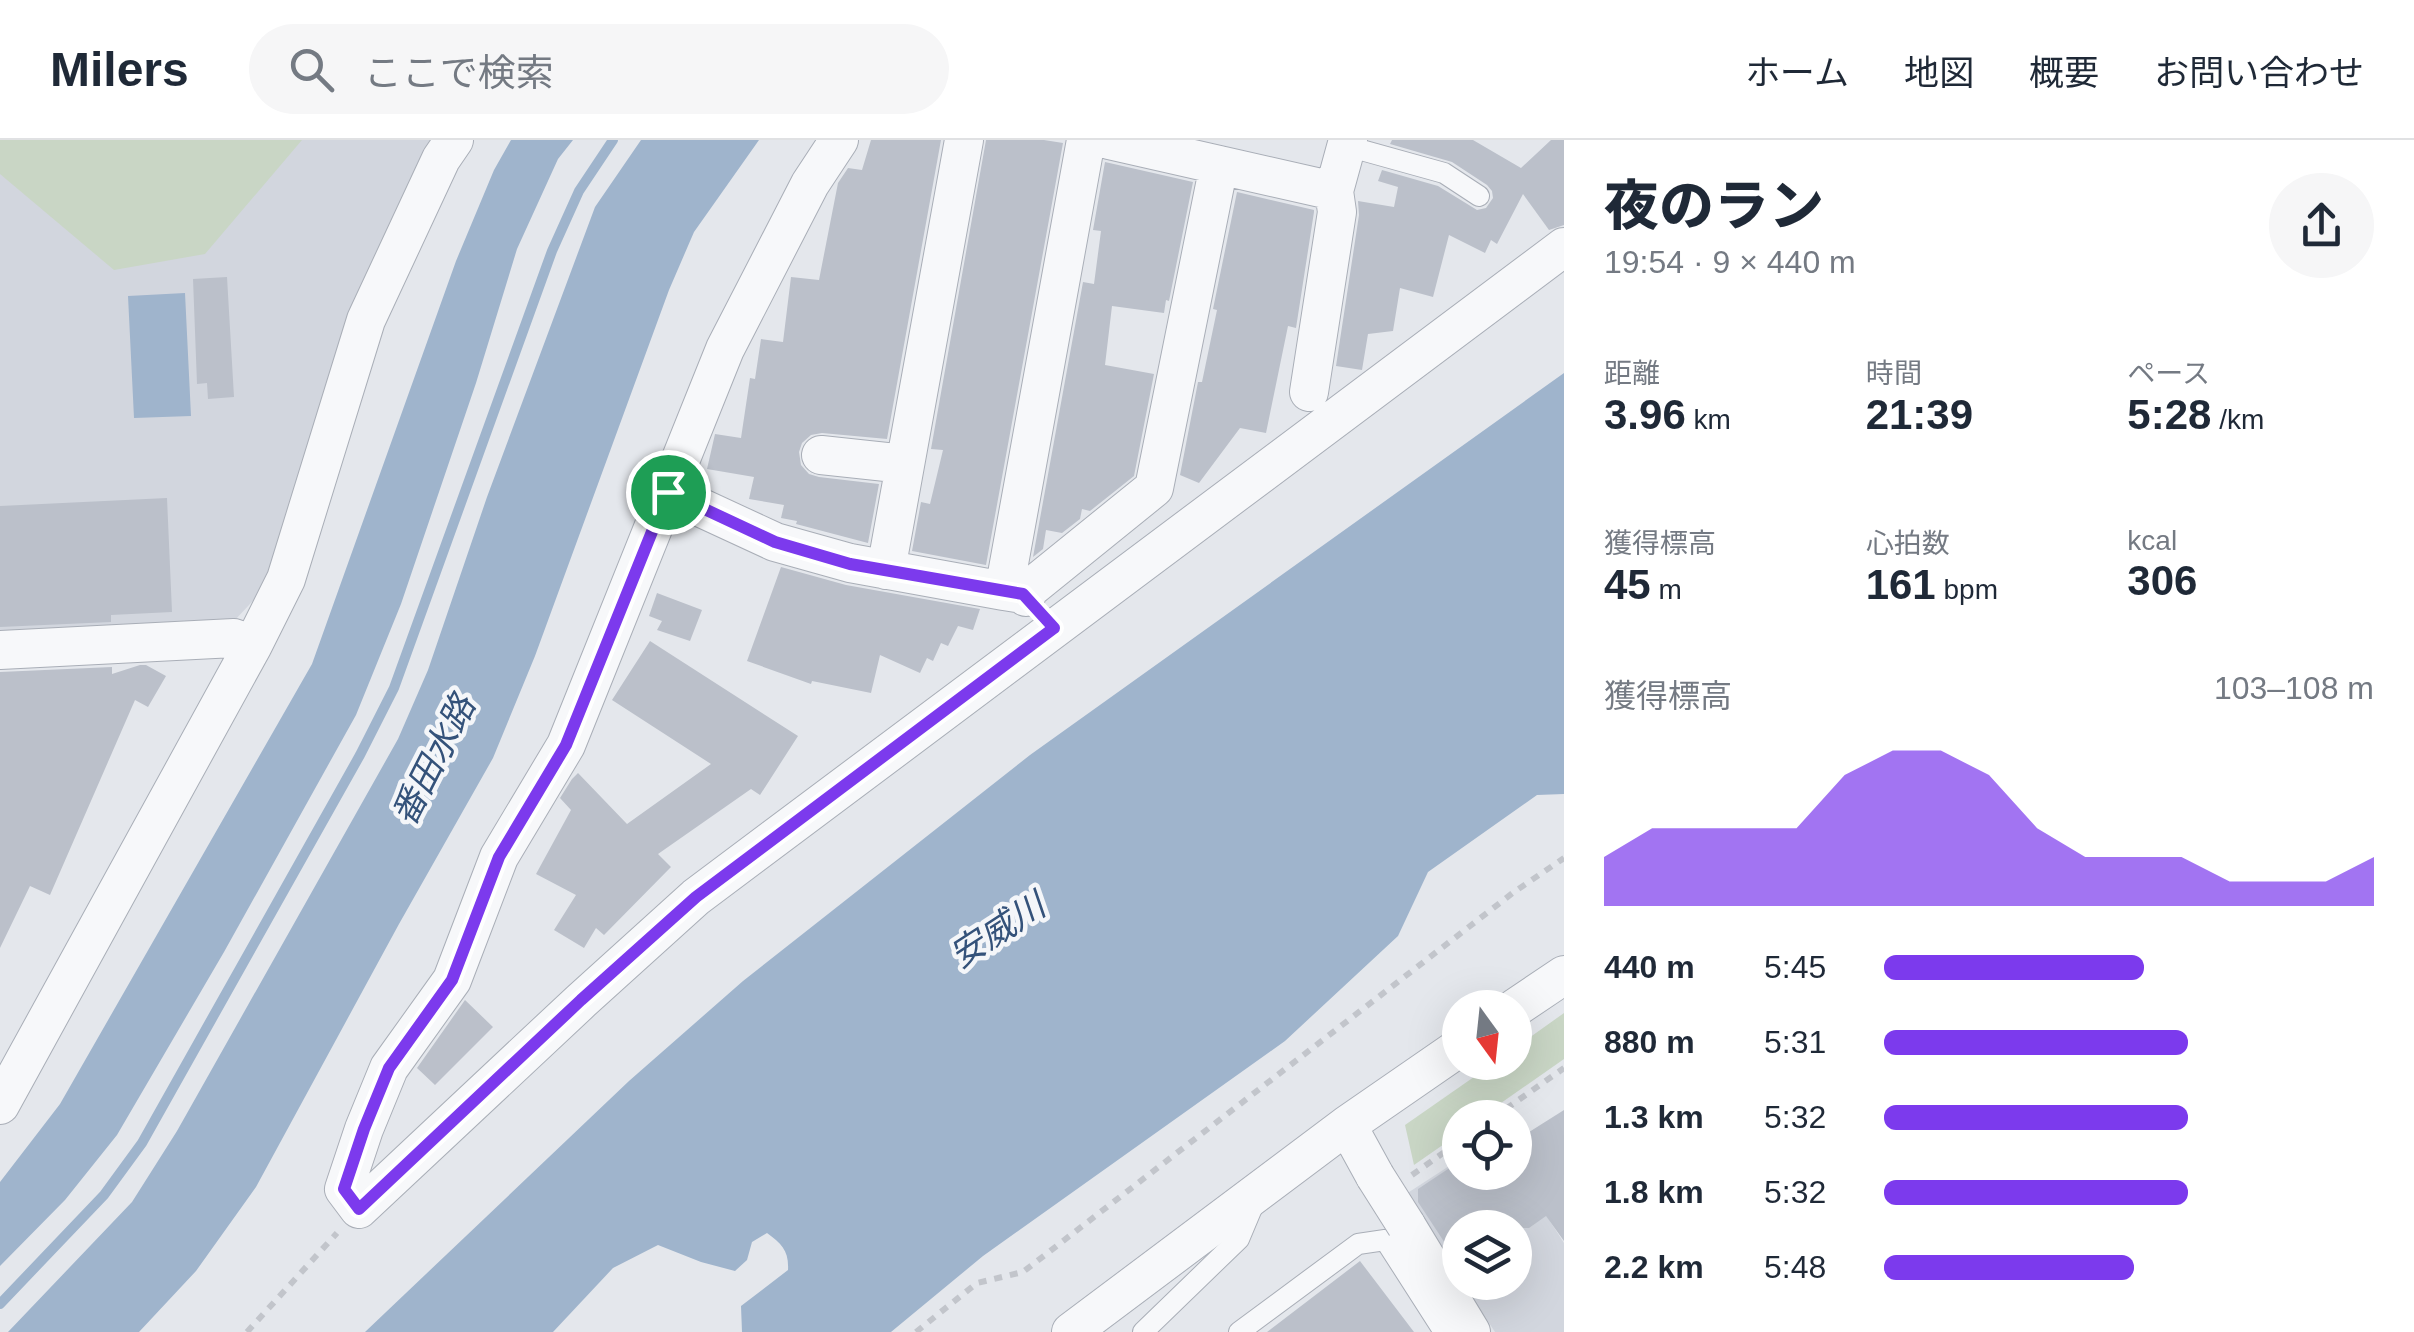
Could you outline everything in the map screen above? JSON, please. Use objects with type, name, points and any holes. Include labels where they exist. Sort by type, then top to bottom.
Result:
[{"type":"street","points":[[0,1104],[286,579],[366,320],[441,158],[454,140]]},
{"type":"street","points":[[839,140],[810,184],[725,350],[566,745],[499,857],[452,980],[389,1068],[344,1189],[359,1209],[696,897],[1564,247]]},
{"type":"street","points":[[886,570],[964,140]]},
{"type":"street","points":[[1014,593],[1086,140]]},
{"type":"street","points":[[1109,140],[1334,191]]},
{"type":"street","points":[[1309,392],[1337,212],[1334,191],[1348,143]]},
{"type":"street","points":[[1014,593],[1154,488],[1219,165]]},
{"type":"street","points":[[820,455],[905,464]]},
{"type":"street","points":[[668,492],[775,542],[850,564],[1014,593],[1054,628]]},
{"type":"street","points":[[0,650],[234,638],[253,645]]},
{"type":"street","points":[[1532,996],[1564,974]]},
{"type":"street","points":[[1071,1332],[1347,1124],[1442,1058]]},
{"type":"street","points":[[1347,1124],[1471,1332]]},
{"type":"lane","points":[[1348,143],[1444,174],[1478,196]]},
{"type":"lane","points":[[1143,1332],[1239,1239],[1260,1190]]},
{"type":"lane","points":[[1240,1332],[1358,1244],[1385,1240],[1444,1332]]},
{"type":"path","points":[[918,1329],[977,1283],[1023,1272],[1514,892],[1564,858]]},
{"type":"path","points":[[1519,1100],[1564,1068]]},
{"type":"path","points":[[247,1332],[359,1209]]},
{"type":"shaded area","points":[[0,140],[438,140],[412,185],[322,398],[265,588],[235,620],[0,636]]},
{"type":"shaded area","points":[[1442,1171],[1442,1190],[1530,1190],[1564,1243],[1564,1332],[1495,1332],[1474,1300],[1532,1300],[1532,1210],[1442,1210],[1442,1249],[1406,1194]]},
{"type":"green space","points":[[0,140],[302,140],[205,254],[114,270],[0,174]]},
{"type":"green space","points":[[1564,1013],[1564,1059],[1505,1100],[1442,1100],[1442,1146],[1414,1165],[1405,1125],[1470,1080],[1532,1080],[1532,1036]]},
{"type":"water","points":[[511,140],[573,140],[558,159],[517,249],[401,604],[356,715],[117,1135],[65,1200],[0,1266],[0,1182],[60,1104],[312,664],[456,261],[494,170]]},
{"type":"water","name":"番田水路","points":[[641,140],[759,140],[694,232],[669,290],[535,656],[493,758],[256,1187],[196,1271],[139,1332],[8,1332],[132,1202],[177,1131],[398,739],[428,670],[487,497],[595,207]]},
{"type":"water","points":[[185,293],[191,416],[134,418],[128,296]]},
{"type":"water","name":"安威川","points":[[1564,373],[1564,794],[1537,795],[1428,872],[1398,936],[1285,1041],[983,1256],[891,1332],[742,1332],[741,1306],[788,1270],[784,1248],[767,1233],[752,1242],[747,1260],[735,1271],[658,1245],[613,1268],[553,1332],[365,1332],[629,1081],[743,981],[1030,755]]},
{"type":"building","points":[[871,140],[941,140],[887,439],[822,433],[811,435],[799,452],[801,465],[809,474],[879,484],[868,543],[781,518],[784,505],[749,499],[754,477],[707,469],[715,434],[741,438],[750,378],[755,379],[761,339],[783,342],[791,277],[819,280],[838,183],[848,168],[862,170]]},
{"type":"building","points":[[986,140],[1063,143],[986,565],[912,551],[921,502],[930,504],[943,450],[931,449]]},
{"type":"building","points":[[1392,140],[1473,140],[1521,168],[1551,140],[1564,140],[1564,225],[1549,230],[1523,194],[1497,244],[1491,240],[1485,253],[1449,235],[1433,297],[1400,288],[1393,331],[1368,334],[1362,370],[1336,366],[1358,201],[1394,207],[1398,187],[1378,181],[1382,170],[1438,186],[1477,210],[1486,208],[1493,198],[1487,185],[1452,162],[1390,144]]},
{"type":"building","points":[[1105,162],[1193,182],[1164,313],[1112,306],[1105,365],[1154,374],[1134,476],[1090,511],[1082,509],[1080,519],[1062,533],[1046,530],[1043,549],[1033,557],[1083,282],[1094,284],[1101,231],[1093,230]]},
{"type":"building","points":[[1237,192],[1314,212],[1296,328],[1288,326],[1266,433],[1240,428],[1199,483],[1180,475],[1217,310],[1213,309]]},
{"type":"building","points":[[227,277],[234,397],[208,399],[207,383],[197,384],[193,279]]},
{"type":"building","points":[[167,498],[172,612],[111,615],[111,622],[0,627],[0,506]]},
{"type":"building","points":[[781,567],[846,585],[980,609],[973,630],[958,626],[948,646],[941,643],[933,661],[927,658],[920,673],[880,655],[871,693],[812,681],[811,684],[747,661]]},
{"type":"building","points":[[657,593],[702,610],[690,641],[657,630],[662,621],[649,616]]},
{"type":"building","points":[[650,641],[798,736],[760,795],[751,789],[658,854],[671,867],[604,935],[596,928],[584,948],[554,930],[576,895],[536,874],[571,810],[560,798],[572,779],[578,773],[627,824],[711,764],[612,700]]},
{"type":"building","points":[[140,665],[166,676],[148,707],[135,700],[50,895],[30,886],[0,948],[0,672],[112,667],[112,674]]},
{"type":"building","points":[[465,1000],[493,1027],[435,1085],[417,1068]]},
{"type":"building","points":[[1564,1110],[1564,1241],[1546,1216],[1532,1226],[1532,1210],[1442,1210],[1442,1239],[1418,1202],[1418,1189],[1442,1173],[1442,1190],[1532,1190],[1532,1130]]},
{"type":"building","points":[[1360,1261],[1414,1332],[1267,1332]]},
{"type":"waterway","points":[[0,1304],[104,1195],[142,1143],[360,755],[394,688],[552,251],[579,191],[613,140]]},
{"type":"route","points":[[668,492],[775,542],[850,564],[1023,594],[1054,628],[696,897],[359,1209],[344,1189],[389,1068],[452,980],[499,857],[566,745],[668,492]]}]
